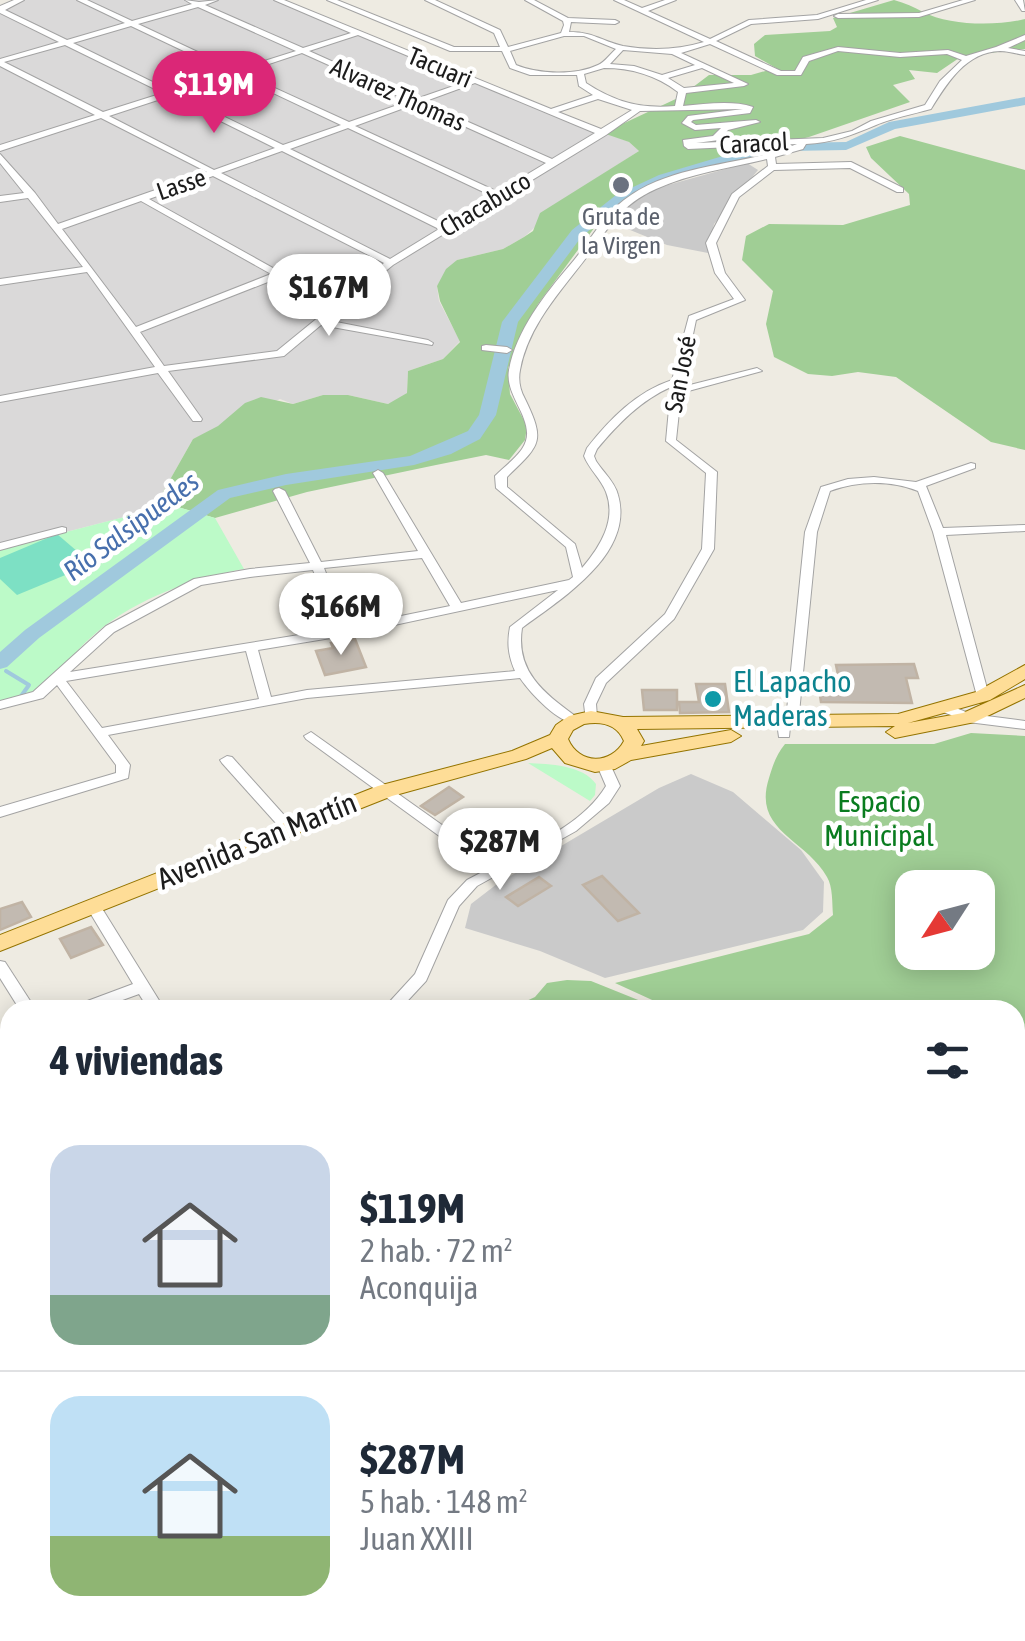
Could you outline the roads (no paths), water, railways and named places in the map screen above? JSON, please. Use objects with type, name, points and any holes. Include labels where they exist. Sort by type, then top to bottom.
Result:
[{"type":"main road","points":[[604,765],[628,754],[715,736],[884,721],[946,708],[983,696],[1025,671]]},
{"type":"main road","points":[[570,758],[559,746],[570,728],[620,723],[887,733],[968,718],[1025,691]]},
{"type":"main road","points":[[620,723],[632,734],[633,748],[628,754]]},
{"type":"main road","name":"Avenida San Martín","points":[[0,943],[385,791],[519,755],[570,728]]},
{"type":"main road","name":"Avenida San Martín","points":[[519,755],[604,765]]},
{"type":"street","points":[[0,9],[20,0]]},
{"type":"street","points":[[81,0],[500,196]]},
{"type":"street","points":[[0,62],[194,2],[214,0]]},
{"type":"street","name":"Tacuari","points":[[278,0],[474,81],[517,88],[552,112],[603,133]]},
{"type":"street","points":[[331,0],[453,48]]},
{"type":"street","points":[[0,148],[356,32],[369,0]]},
{"type":"street","points":[[429,0],[497,32],[512,66],[530,73],[580,73],[603,66],[628,67],[661,78],[682,91],[744,84],[674,52]]},
{"type":"street","points":[[529,0],[566,20],[615,22]]},
{"type":"street","points":[[618,0],[772,71],[790,74],[803,69],[806,59],[813,55],[838,49],[900,55],[948,52],[966,59]]},
{"type":"street","points":[[640,11],[672,0]]},
{"type":"street","points":[[833,0],[852,8]]},
{"type":"street","points":[[818,16],[874,0]]},
{"type":"street","points":[[421,58],[453,48],[507,50],[564,34],[585,34],[621,48],[674,52],[708,43],[748,22],[818,16],[919,15],[971,0]]},
{"type":"street","points":[[1019,0],[1025,10]]},
{"type":"street","name":"Alvarez Thomas","points":[[194,2],[553,164]]},
{"type":"street","points":[[0,9],[445,228]]},
{"type":"street","points":[[564,34],[566,20]]},
{"type":"street","points":[[999,50],[1025,38]]},
{"type":"street","points":[[603,66],[621,48]]},
{"type":"street","points":[[772,162],[802,143],[832,140],[928,107],[966,59],[977,52],[1025,53]]},
{"type":"street","points":[[0,62],[390,262]]},
{"type":"street","points":[[661,78],[703,66]]},
{"type":"street","points":[[517,88],[530,73]]},
{"type":"street","points":[[580,73],[582,84],[598,96],[636,110]]},
{"type":"street","name":"Lasse","points":[[58,228],[474,81]]},
{"type":"street","points":[[679,108],[682,91]]},
{"type":"street","points":[[552,112],[598,96]]},
{"type":"street","name":"Caracol","points":[[636,110],[752,108],[686,120],[687,126],[695,128],[739,121],[757,124],[732,126],[716,138],[690,141],[688,146],[802,143]]},
{"type":"street","name":"Chacabuco","points":[[0,398],[161,369],[280,354],[390,262],[636,110]]},
{"type":"street","points":[[0,157],[90,269],[197,419]]},
{"type":"street","points":[[573,580],[571,546],[502,488],[501,476],[533,439],[534,428],[513,388],[522,352],[550,293],[619,208],[646,190],[683,177],[772,162],[851,165],[900,190]]},
{"type":"street","name":"San José","points":[[570,728],[590,704],[600,681],[670,616],[708,550],[712,472],[671,441],[669,434],[692,318],[740,300],[712,258],[713,232],[744,186],[772,162]]},
{"type":"street","points":[[0,199],[32,194]]},
{"type":"street","points":[[141,198],[337,306]]},
{"type":"street","points":[[0,282],[90,269]]},
{"type":"street","points":[[134,331],[277,275]]},
{"type":"street","points":[[319,322],[428,344]]},
{"type":"street","points":[[486,348],[507,350]]},
{"type":"street","points":[[570,728],[521,674],[514,648],[516,627],[573,580],[611,540],[614,500],[588,456],[609,428],[664,385],[677,387],[757,371]]},
{"type":"street","points":[[786,727],[811,532],[824,490],[848,482],[920,488],[971,466]]},
{"type":"street","points":[[378,473],[458,610]]},
{"type":"street","points":[[920,488],[939,532],[983,696]]},
{"type":"street","points":[[279,491],[343,632]]},
{"type":"street","points":[[939,532],[1025,528]]},
{"type":"street","points":[[0,548],[62,530]]},
{"type":"street","points":[[0,705],[38,695],[67,664],[110,629],[188,586],[250,572],[424,554]]},
{"type":"street","points":[[58,678],[343,632],[458,610],[573,580]]},
{"type":"street","points":[[251,648],[266,702]]},
{"type":"street","points":[[98,732],[307,694],[521,674]]},
{"type":"street","points":[[0,812],[119,777],[125,770],[58,678]]},
{"type":"street","points":[[946,708],[968,718],[1025,725]]},
{"type":"street","points":[[311,736],[496,870]]},
{"type":"street","points":[[227,760],[288,828]]},
{"type":"street","points":[[399,1000],[421,977],[461,893],[608,799],[612,786],[604,765]]},
{"type":"street","points":[[93,906],[150,1000]]},
{"type":"street","points":[[0,966],[22,1000]]},
{"type":"street","points":[[107,1000],[142,987]]},
{"type":"waterway","name":"Río Salsipuedes","points":[[941,118],[1025,101]]},
{"type":"waterway","name":"Río Salsipuedes","points":[[0,663],[32,634],[224,494],[255,485],[414,460],[474,435],[487,415],[510,322],[577,233],[622,198],[664,178],[710,163],[788,147],[846,146],[888,127],[934,119]]},
{"type":"waterway","points":[[6,671],[29,685],[19,699]]},
{"type":"place","name":"Gruta de la Virgen","points":[[621,185]]},
{"type":"place","name":"El Lapacho Maderas","points":[[713,699]]},
{"type":"park label","name":"Espacio Municipal","points":[[879,819]]}]
